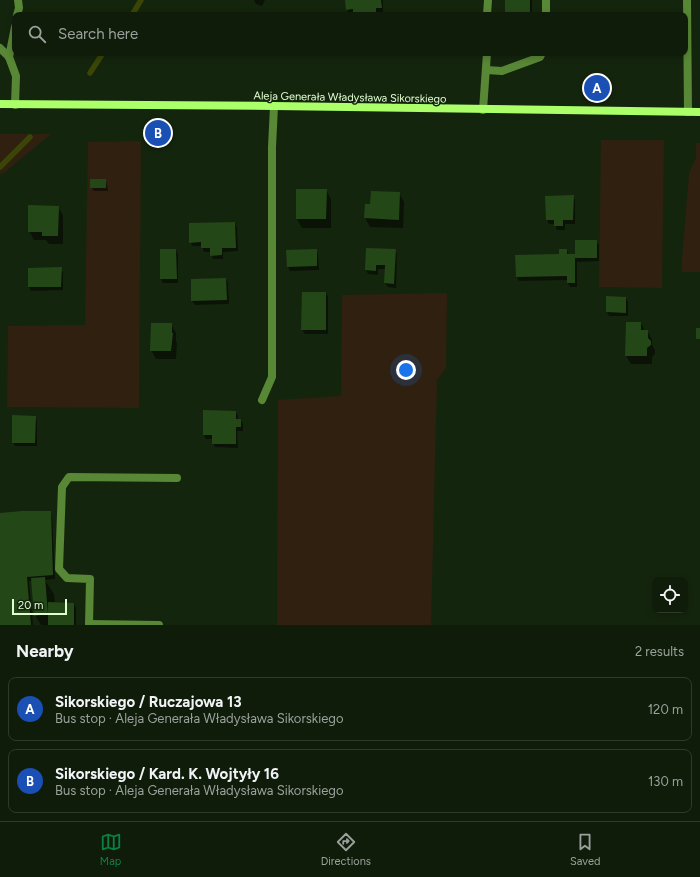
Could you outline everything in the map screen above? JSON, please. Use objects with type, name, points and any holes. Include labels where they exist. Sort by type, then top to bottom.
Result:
[{"type":"main road","name":"Aleja Generała Władysława Sikorskiego","points":[[0,104],[700,112]]},
{"type":"street","points":[[18,0],[18,12]]},
{"type":"street","points":[[488,0],[488,12]]},
{"type":"street","points":[[546,0],[546,12]]},
{"type":"street","points":[[687,0],[687,12]]},
{"type":"street","points":[[12,45],[10,57],[16,76],[15,105]]},
{"type":"street","points":[[0,48],[10,57]]},
{"type":"street","points":[[483,110],[487,56]]},
{"type":"street","points":[[486,70],[502,71],[540,56]]},
{"type":"street","points":[[688,56],[688,112]]},
{"type":"street","points":[[262,400],[272,377],[272,147],[274,106]]},
{"type":"street","points":[[158,625],[88,625],[90,579],[67,578],[59,569],[62,487],[69,476],[176,478]]},
{"type":"shaded area","points":[[0,134],[51,134],[5,172],[0,174]]},
{"type":"shaded area","points":[[601,140],[664,140],[662,288],[599,287]]},
{"type":"shaded area","points":[[141,141],[139,408],[7,407],[8,326],[85,325],[88,142]]},
{"type":"shaded area","points":[[696,143],[700,143],[700,272],[681,272],[689,173],[696,158]]},
{"type":"shaded area","points":[[447,293],[446,368],[437,380],[431,625],[277,625],[278,400],[341,396],[342,295]]},
{"type":"building","points":[[345,0],[381,0],[382,8],[376,8],[376,12],[353,12],[353,9],[346,10]]},
{"type":"building","points":[[505,0],[530,0],[530,12],[505,12]]},
{"type":"building","points":[[90,179],[106,179],[106,188],[90,188]]},
{"type":"building","points":[[296,189],[327,189],[326,219],[296,219]]},
{"type":"building","points":[[371,191],[400,192],[399,220],[364,218],[365,204],[370,204]]},
{"type":"building","points":[[574,195],[573,220],[563,220],[563,226],[554,226],[554,220],[546,220],[545,196]]},
{"type":"building","points":[[28,205],[59,206],[58,236],[42,236],[42,232],[28,232]]},
{"type":"building","points":[[235,222],[236,248],[222,248],[222,255],[210,256],[210,248],[201,248],[201,242],[189,243],[189,223]]},
{"type":"building","points":[[575,240],[597,240],[597,258],[575,258],[575,283],[567,283],[567,276],[516,277],[515,255],[559,254],[559,249],[567,249],[567,254],[575,254]]},
{"type":"building","points":[[366,248],[396,249],[394,284],[384,283],[385,265],[376,265],[376,271],[365,270]]},
{"type":"building","points":[[160,249],[176,249],[177,279],[160,279]]},
{"type":"building","points":[[317,249],[317,266],[287,267],[286,250]]},
{"type":"building","points":[[62,267],[61,287],[28,287],[28,268]]},
{"type":"building","points":[[226,278],[227,300],[191,301],[191,279]]},
{"type":"building","points":[[302,292],[326,292],[326,330],[301,330]]},
{"type":"building","points":[[606,296],[626,297],[626,313],[606,312]]},
{"type":"building","points":[[626,322],[641,322],[641,330],[648,330],[648,338],[651,341],[651,345],[647,348],[647,356],[625,356]]},
{"type":"building","points":[[151,323],[172,323],[173,333],[171,351],[150,351]]},
{"type":"building","points":[[696,328],[700,328],[700,339],[696,339]]},
{"type":"building","points":[[203,410],[236,411],[236,419],[241,419],[241,427],[236,427],[236,444],[212,444],[212,435],[203,435]]},
{"type":"building","points":[[12,415],[36,416],[35,443],[12,443]]},
{"type":"building","points":[[51,511],[53,575],[27,577],[31,625],[0,625],[0,513]]},
{"type":"building","points":[[45,577],[48,614],[34,616],[31,578]]},
{"type":"building","points":[[48,602],[74,603],[74,625],[48,625]]},
{"type":"waterway","points":[[134,12],[141,0]]},
{"type":"waterway","points":[[90,73],[101,56]]},
{"type":"waterway","points":[[0,167],[30,137]]},
{"type":"place","name":"Sikorskiego / Ruczajowa 13","points":[[597,88]]},
{"type":"place","name":"Sikorskiego / Kard. K. Wojtyły 16","points":[[158,133]]}]
